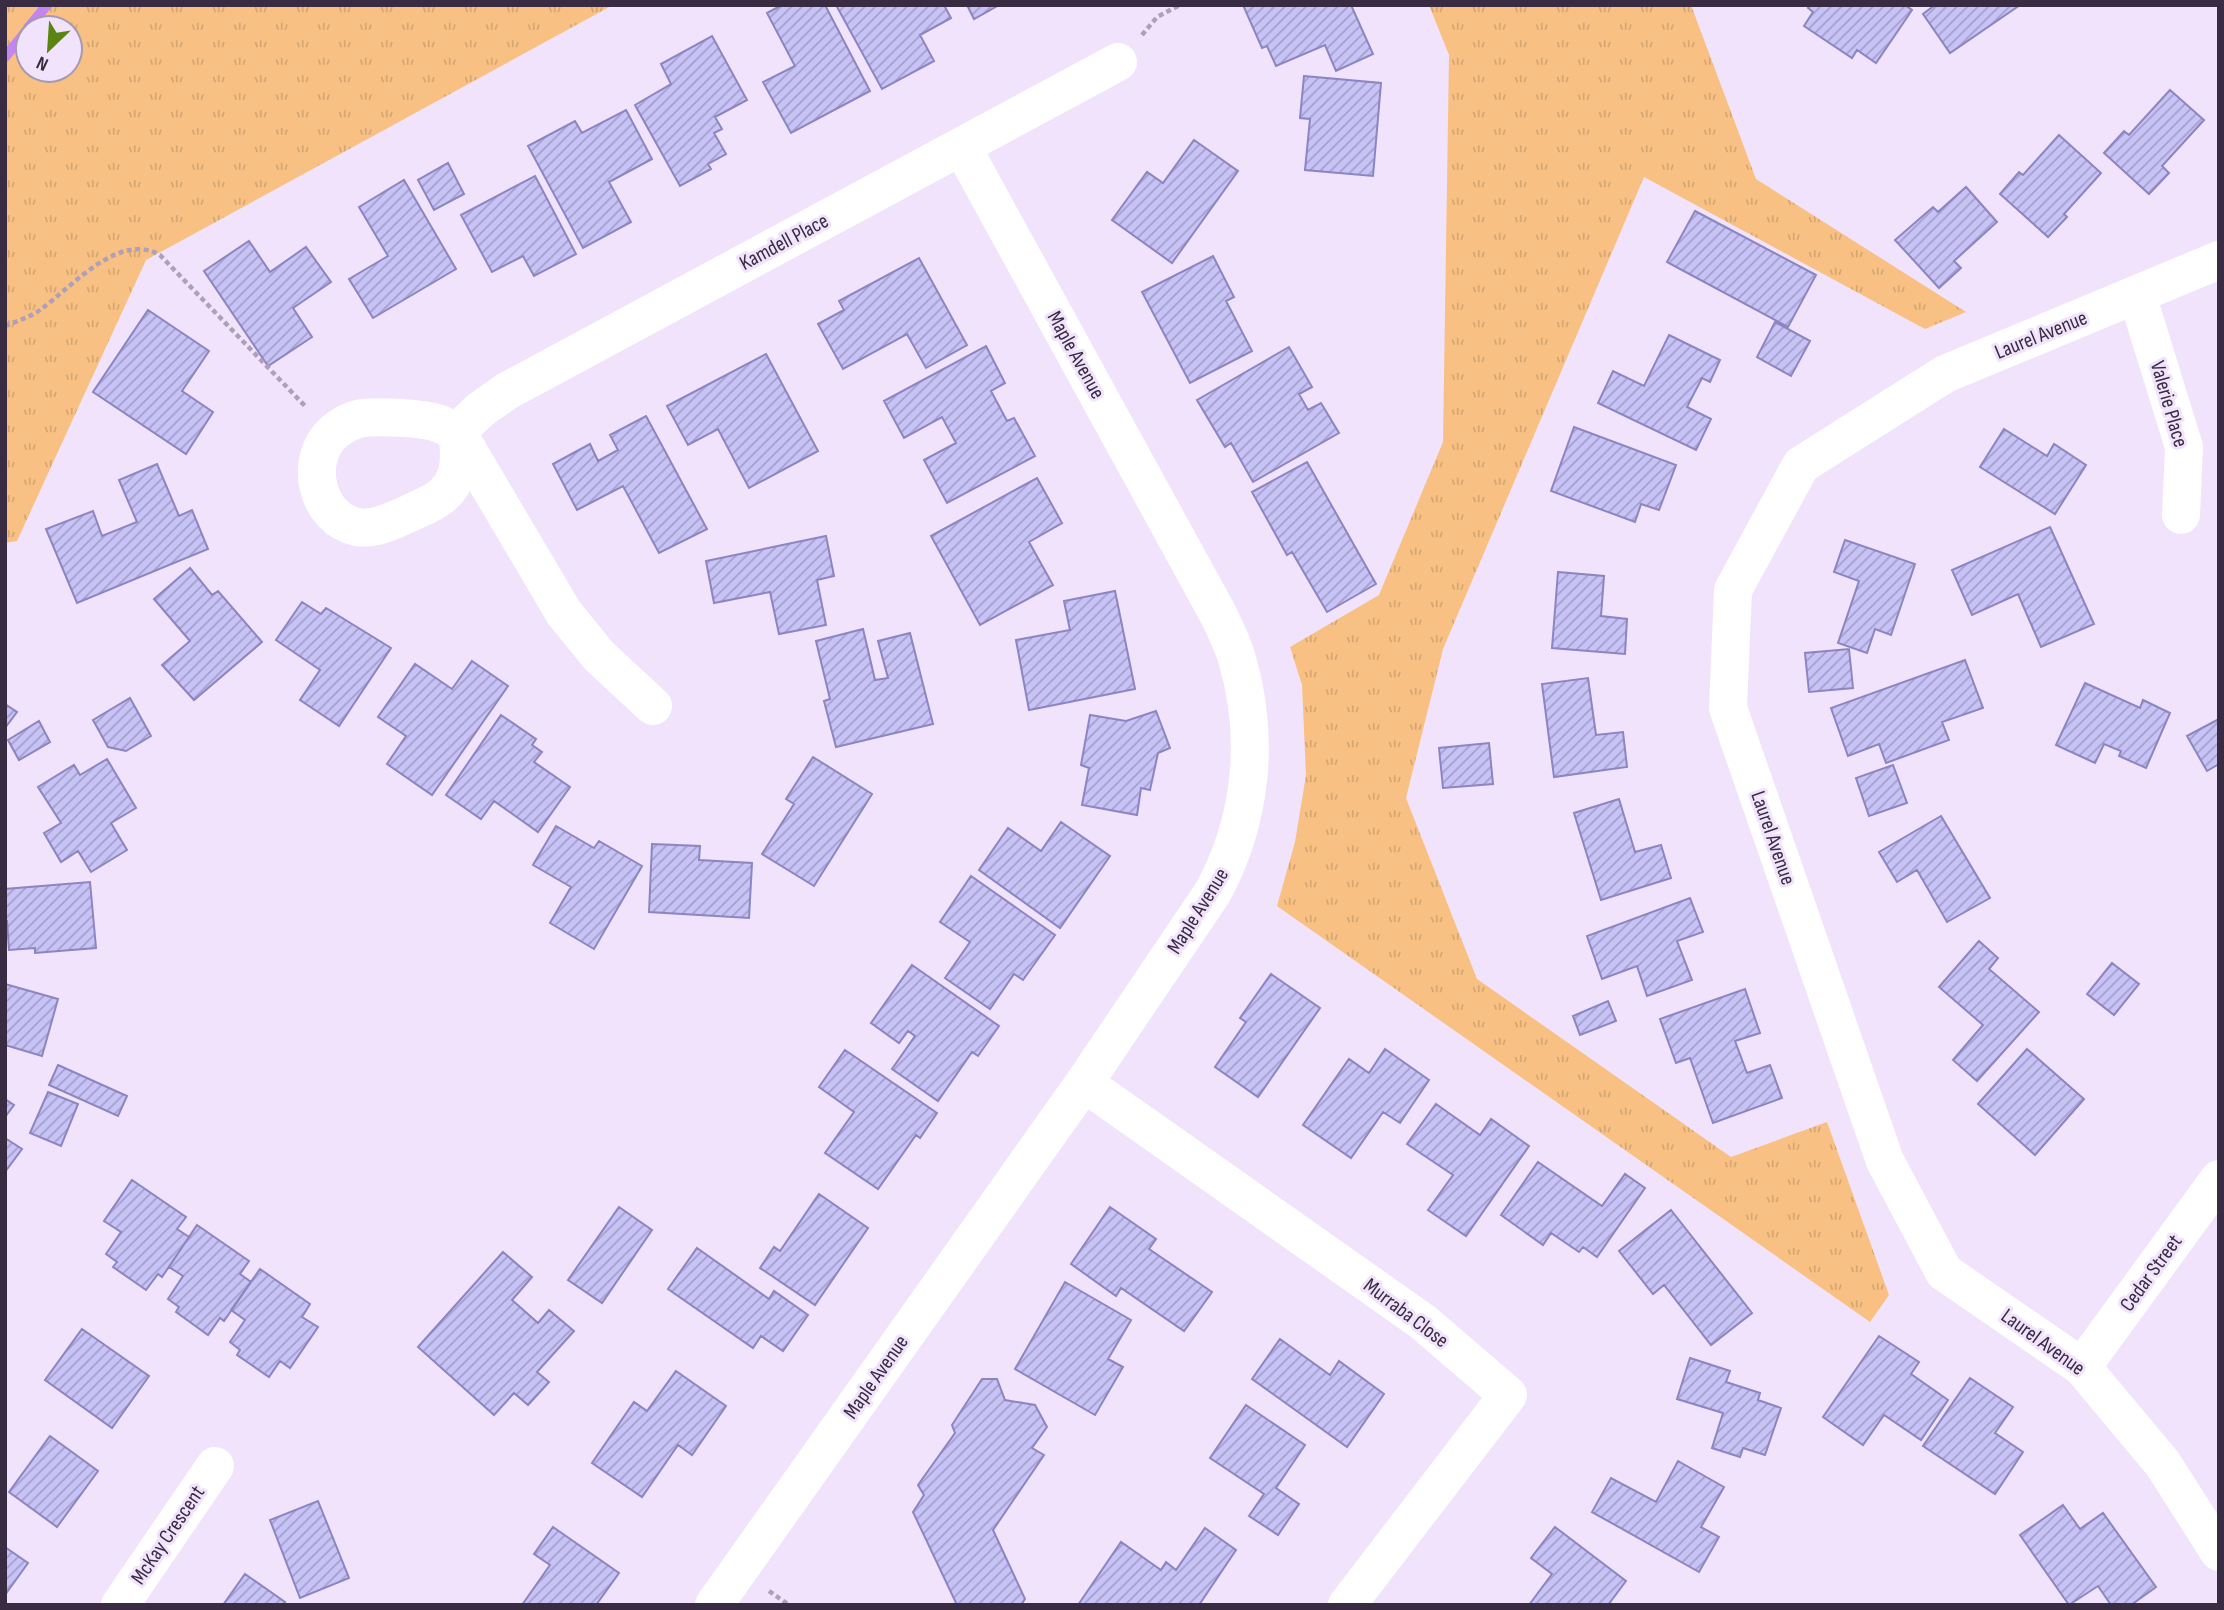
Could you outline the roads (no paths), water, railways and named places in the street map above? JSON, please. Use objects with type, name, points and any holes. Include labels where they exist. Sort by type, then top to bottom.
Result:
[{"type":"street","name":"Kamdell Place","points":[[457,432],[480,410],[508,391],[1118,62]]},
{"type":"street","name":"Maple Avenue","points":[[714,1605],[1084,1083],[1213,892],[1229,862],[1246,802],[1250,729],[1246,692],[1236,656],[1218,614],[962,147]]},
{"type":"street","name":"Laurel Avenue","points":[[2219,260],[1945,374],[1801,465],[1732,590],[1728,708],[1885,1161],[1944,1272],[2082,1367],[2163,1464],[2219,1552]]},
{"type":"street","name":"Valerie Place","points":[[2137,295],[2184,447],[2181,515]]},
{"type":"street","points":[[457,432],[460,456],[458,475],[447,491],[432,503],[379,525],[358,527],[340,519],[324,503],[317,485],[318,463],[331,434],[345,424],[362,418],[435,422],[457,432],[570,622],[599,656],[653,706]]},
{"type":"street","name":"Murraba Close","points":[[1084,1083],[1423,1322],[1508,1395],[1347,1605]]},
{"type":"street","name":"Cedar Street","points":[[2082,1367],[2219,1179]]},
{"type":"street","name":"McKay Crescent","points":[[120,1605],[215,1466]]},
{"type":"waterway","points":[[40,14],[47,5]]},
{"type":"waterway","points":[[5,57],[14,46]]}]
